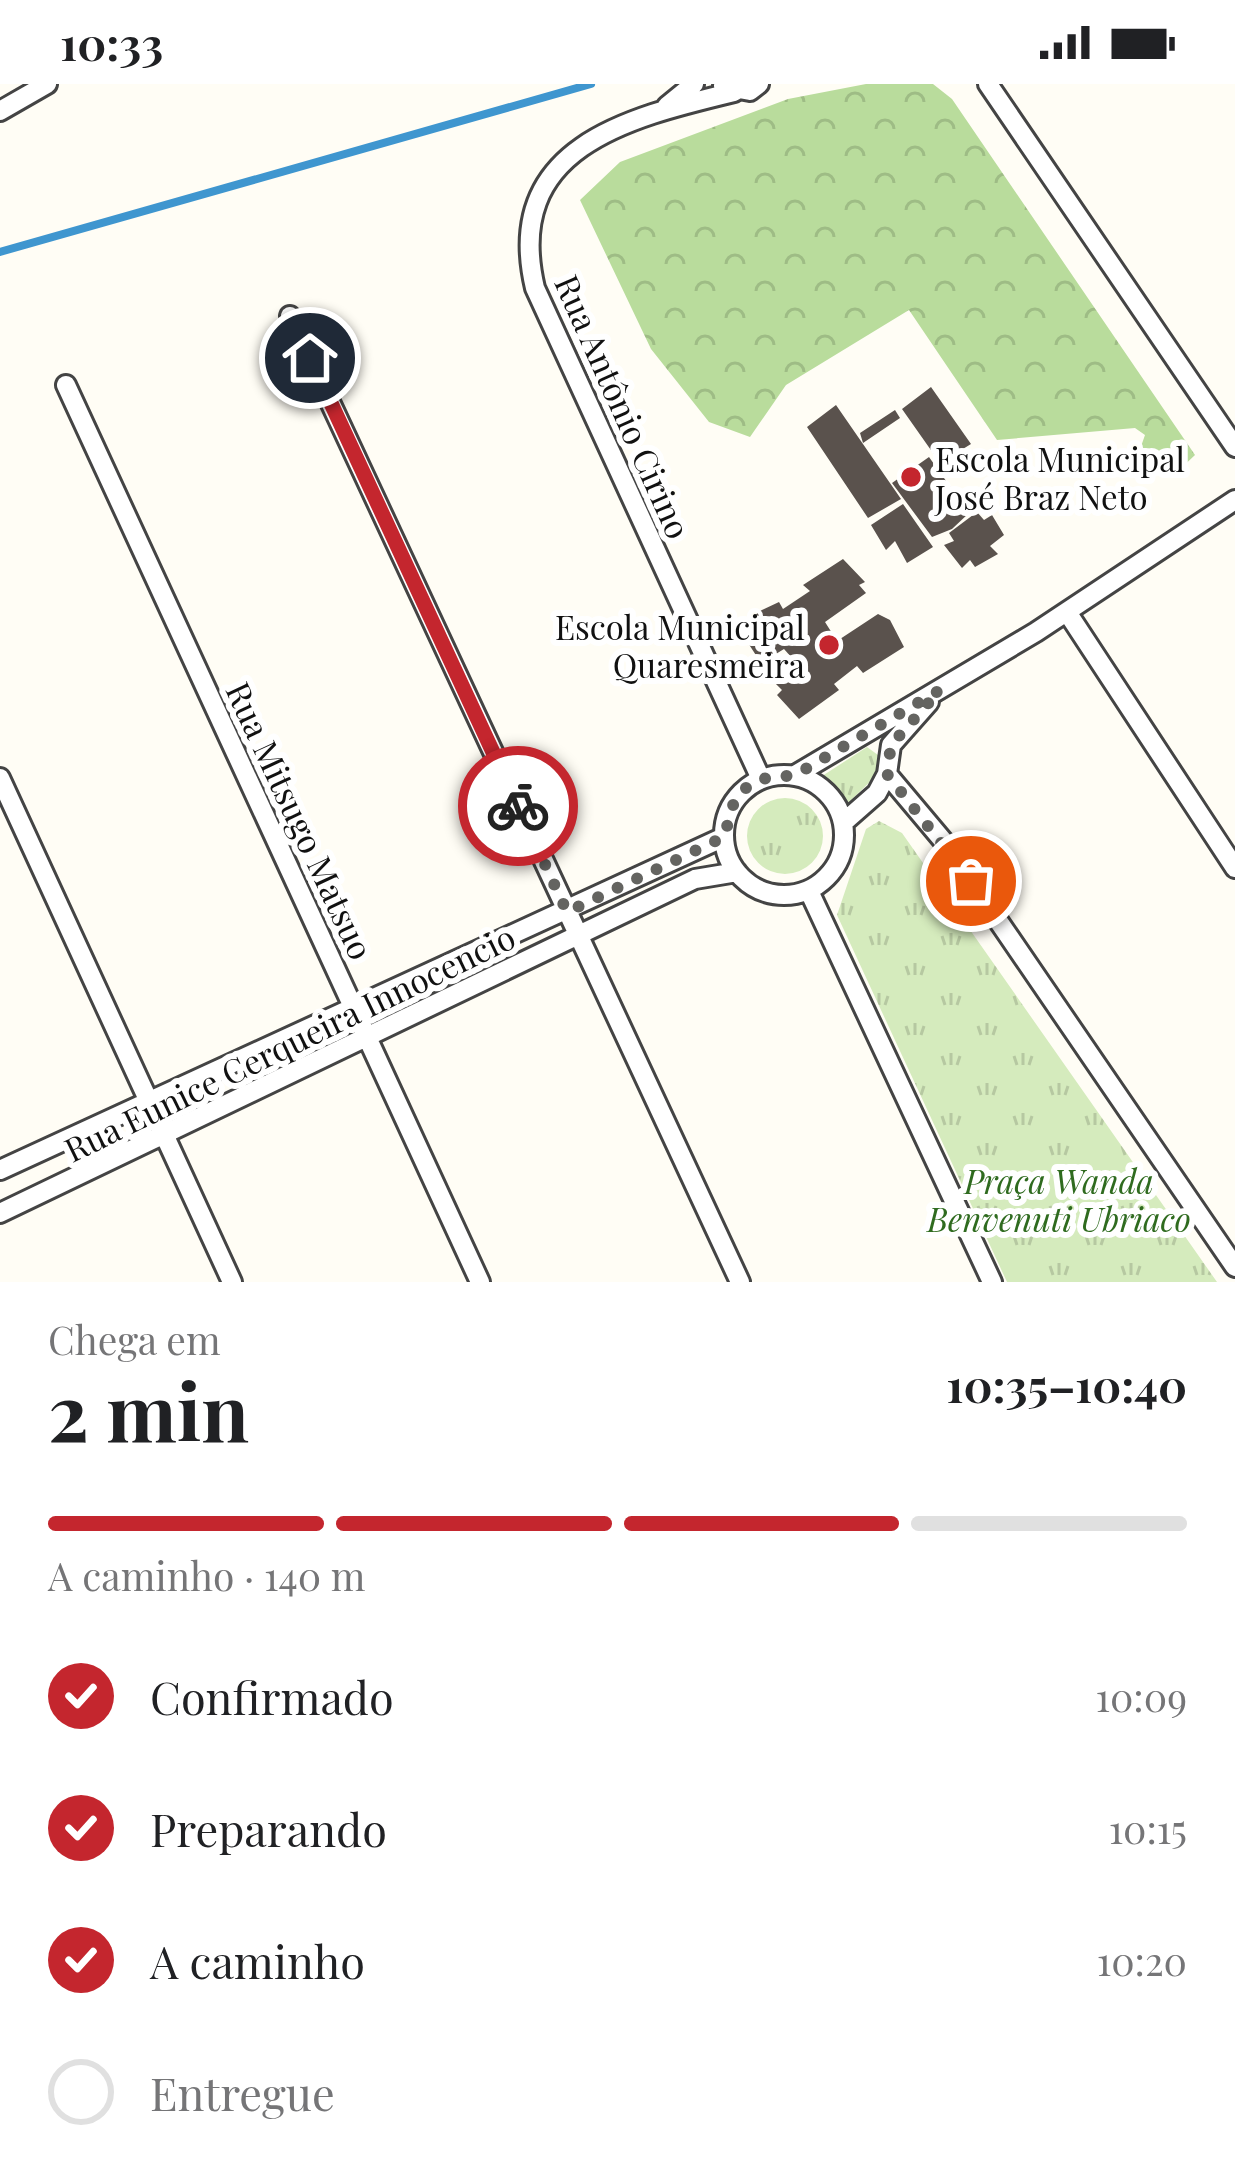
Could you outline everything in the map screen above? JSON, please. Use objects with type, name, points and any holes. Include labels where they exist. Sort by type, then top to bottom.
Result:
[{"type":"street","points":[[0,111],[47,84]]},
{"type":"street","name":"Rua Antônio Cirino","points":[[663,109],[694,84]]},
{"type":"street","name":"Rua Antônio Cirino","points":[[759,84],[750,92],[726,88],[663,109],[586,143],[562,162],[537,195],[527,221],[527,254],[535,288],[761,779]]},
{"type":"street","points":[[988,84],[1235,447]]},
{"type":"street","points":[[290,316],[740,1282]]},
{"type":"street","name":"Rua Mitsugo Matsuo","points":[[66,385],[479,1282]]},
{"type":"street","points":[[795,775],[828,791],[844,822],[838,865],[809,891],[771,894],[737,872],[724,837],[734,802],[761,779],[795,775],[940,690],[1235,500]]},
{"type":"street","points":[[1067,612],[1235,868]]},
{"type":"street","points":[[844,822],[877,793],[887,774],[891,745],[940,690]]},
{"type":"street","points":[[887,774],[945,843],[1235,1267]]},
{"type":"street","points":[[0,778],[232,1282]]},
{"type":"street","name":"Rua Eunice Cerqueira Innocencio","points":[[0,1169],[724,837]]},
{"type":"street","name":"Rua Eunice Cerqueira Innocencio","points":[[0,1213],[694,879],[737,872]]},
{"type":"street","points":[[809,891],[992,1282]]},
{"type":"green space","points":[[866,84],[933,84],[952,99],[1195,455],[1174,475],[1147,467],[1138,455],[1145,435],[1135,428],[997,440],[909,310],[786,385],[750,437],[709,422],[651,349],[580,200],[620,162],[788,99]]},
{"type":"green space","points":[[867,747],[878,755],[876,776],[846,805],[816,780]]},
{"type":"green space","points":[[785,798],[812,809],[823,836],[812,863],[785,874],[758,863],[747,836],[758,809]]},
{"type":"green space","name":"Praça Wanda Benvenuti Ubriaco","points":[[879,821],[902,833],[1217,1282],[1007,1282],[837,915],[866,829]]},
{"type":"building","points":[[931,387],[971,444],[940,463],[902,409]]},
{"type":"building","points":[[836,405],[901,499],[868,518],[807,427]]},
{"type":"building","points":[[895,410],[900,418],[863,443],[860,433]]},
{"type":"building","points":[[929,457],[969,513],[952,529],[932,537],[892,483]]},
{"type":"building","points":[[903,504],[933,547],[907,563],[895,541],[886,550],[871,525]]},
{"type":"building","points":[[977,512],[984,520],[992,515],[1004,535],[990,546],[998,554],[975,567],[970,560],[962,568],[944,545],[954,541],[949,533]]},
{"type":"building","points":[[843,559],[865,582],[859,585],[866,593],[825,622],[837,641],[878,614],[890,620],[904,647],[863,673],[857,666],[834,684],[839,690],[799,719],[777,695],[782,690],[775,683],[800,667],[784,649],[761,663],[739,629],[760,611],[779,602],[783,609],[810,591],[803,585]]},
{"type":"waterway","points":[[0,252],[591,84]]},
{"type":"way so far","points":[[518,806],[567,912],[724,837],[726,819],[746,788],[778,774],[795,775],[940,690],[891,745],[887,774],[971,881]]},
{"type":"place","name":"Escola Municipal José Braz Neto","points":[[911,477]]},
{"type":"place","name":"Escola Municipal Quaresmeira","points":[[829,645]]},
{"type":"route","points":[[310,358],[518,806]]}]
